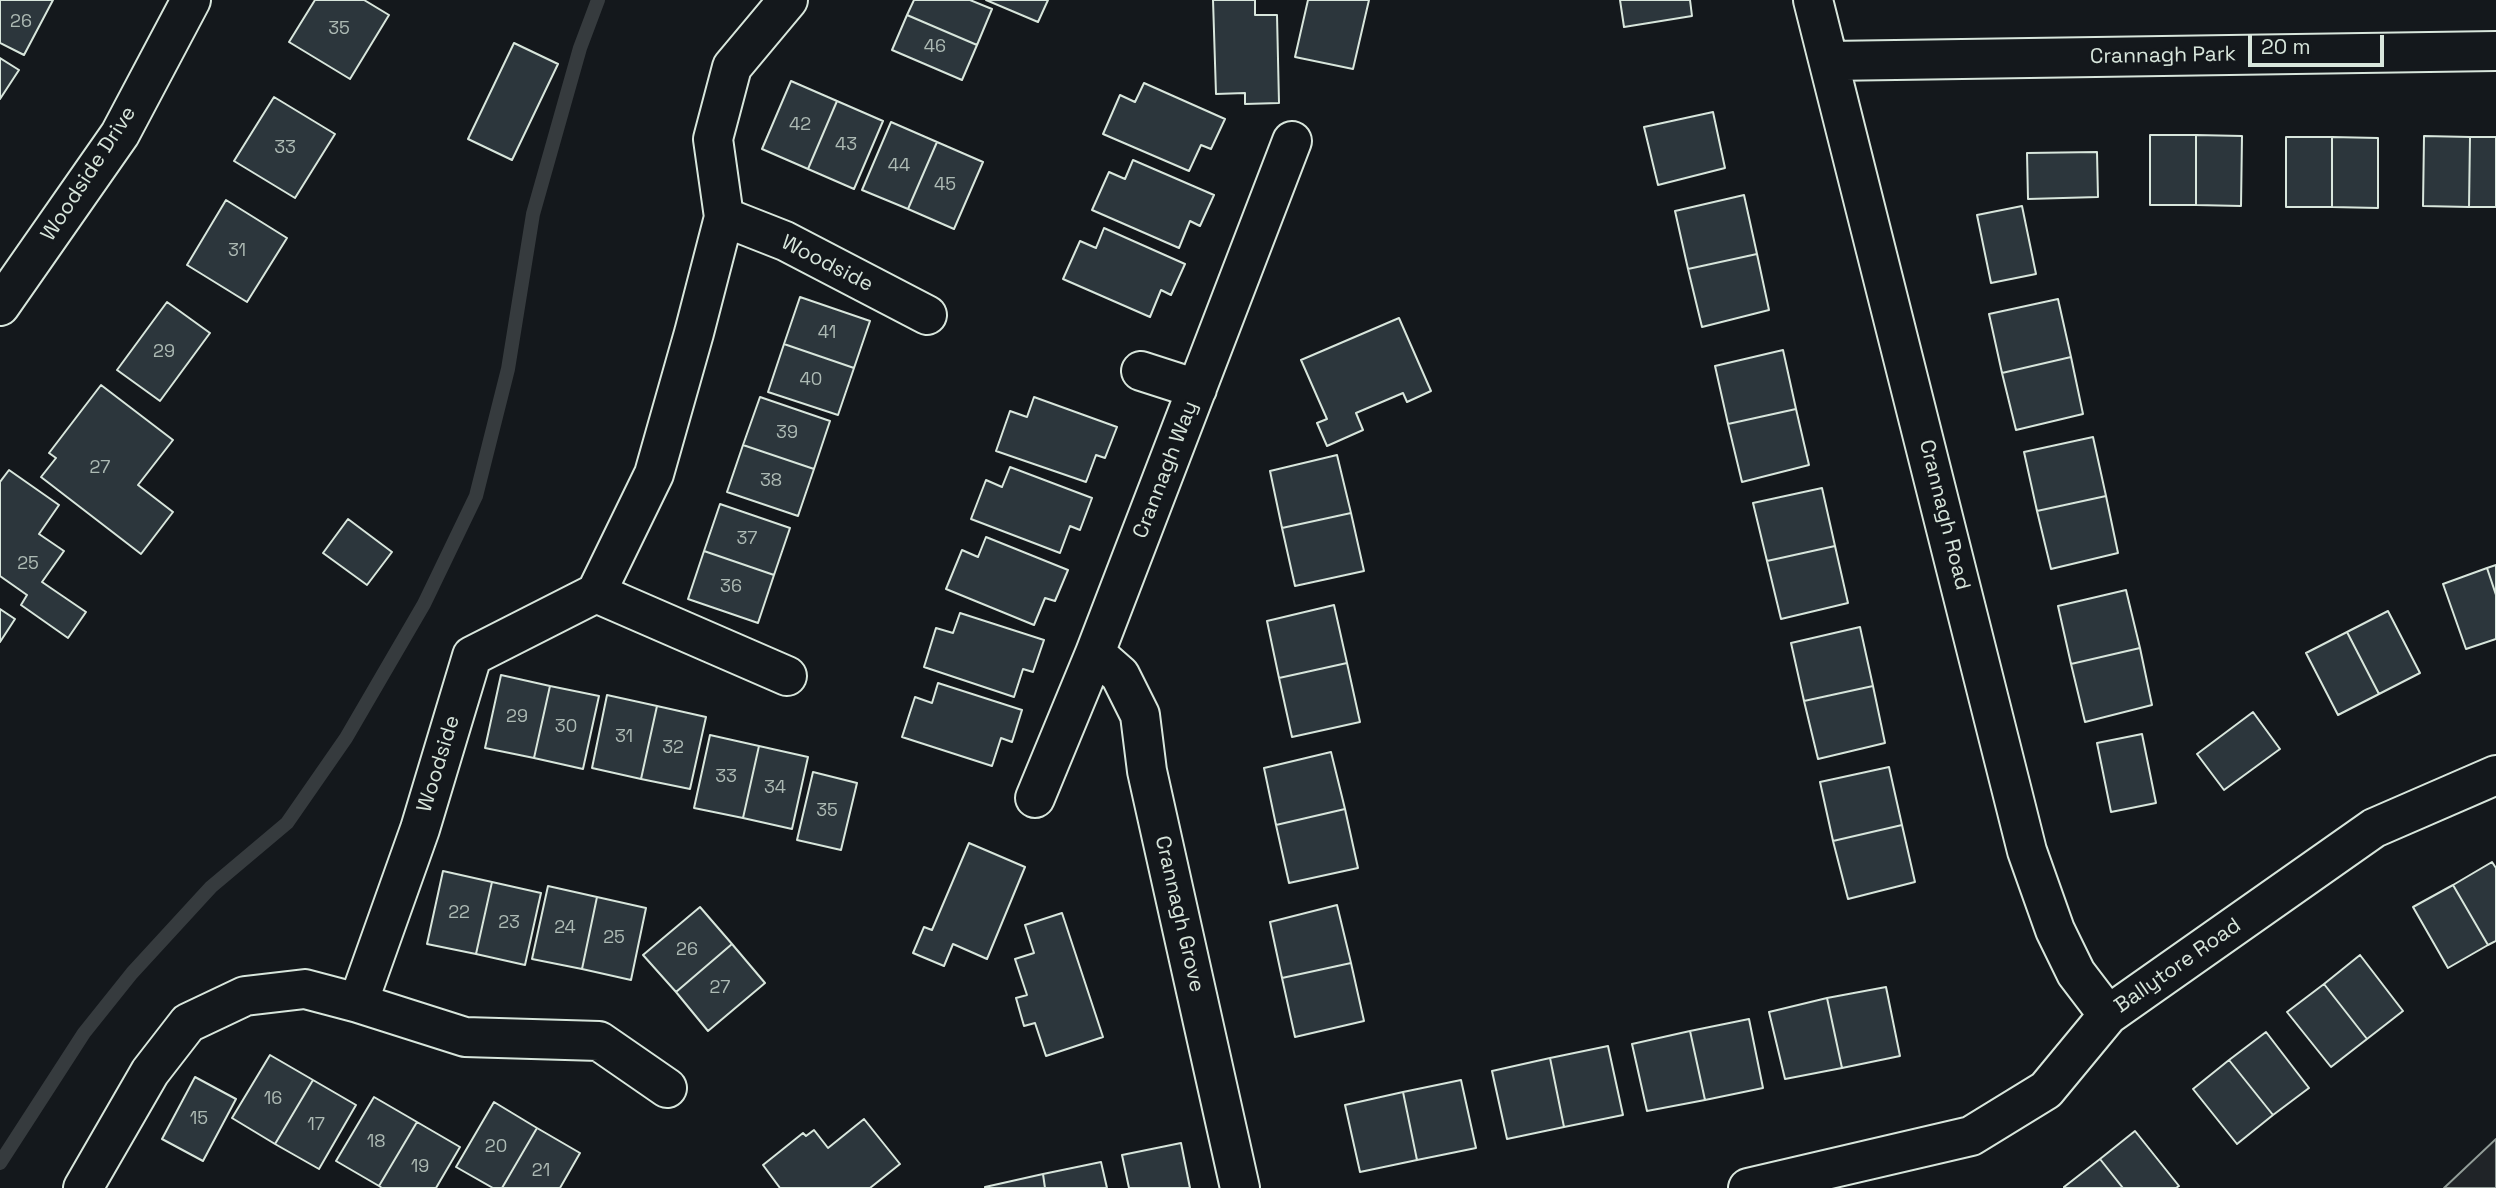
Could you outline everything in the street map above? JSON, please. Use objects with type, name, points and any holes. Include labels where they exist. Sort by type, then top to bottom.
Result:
[{"type":"street","name":"Woodside Drive","points":[[0,306],[120,134],[191,0]]},
{"type":"street","points":[[787,676],[596,593],[654,474],[724,217],[713,139],[732,67],[788,0]]},
{"type":"street","name":"Crannagh Road","points":[[1813,0],[2027,851],[2055,930],[2076,973],[2108,1015]]},
{"type":"street","name":"Crannagh Park","points":[[1829,61],[2496,51]]},
{"type":"street","name":"Crannagh Way","points":[[1035,798],[1095,653],[1293,141]]},
{"type":"street","name":"Woodside","points":[[724,217],[785,241],[927,316]]},
{"type":"street","points":[[1141,371],[1197,389]]},
{"type":"street","name":"Woodside","points":[[358,1003],[420,829],[472,656],[596,593]]},
{"type":"street","name":"Crannagh Grove","points":[[1095,653],[1120,675],[1140,715],[1147,771],[1240,1188]]},
{"type":"street","name":"Ballytore Road","points":[[1748,1188],[1971,1136],[2046,1090],[2108,1015],[2374,828],[2496,775]]},
{"type":"street","points":[[83,1188],[150,1072],[188,1023],[245,996],[305,989],[465,1037],[599,1041],[667,1088]]},
{"type":"shaded area","points":[[2496,1139],[2496,1188],[2444,1188]]},
{"type":"building","points":[[0,0],[53,0],[24,55],[0,43]]},
{"type":"building","points":[[315,0],[364,0],[389,15],[350,79],[289,42]]},
{"type":"building","points":[[914,0],[970,0],[992,9],[977,45],[907,15]]},
{"type":"building","points":[[986,0],[1048,0],[1038,22]]},
{"type":"building","points":[[1213,0],[1255,0],[1255,15],[1277,15],[1279,103],[1245,104],[1245,93],[1216,94]]},
{"type":"building","points":[[1308,0],[1369,0],[1353,69],[1295,57]]},
{"type":"building","points":[[1620,0],[1690,0],[1692,16],[1624,27]]},
{"type":"building","points":[[907,15],[977,45],[962,80],[892,50]]},
{"type":"building","points":[[514,43],[558,64],[512,160],[468,139]]},
{"type":"building","points":[[0,58],[19,70],[0,99]]},
{"type":"building","points":[[791,81],[837,101],[808,169],[762,149]]},
{"type":"building","points":[[1144,83],[1225,119],[1211,149],[1201,145],[1189,171],[1103,134],[1120,95],[1135,102]]},
{"type":"building","points":[[274,97],[335,134],[295,198],[234,161]]},
{"type":"building","points":[[837,101],[883,121],[854,189],[808,169]]},
{"type":"building","points":[[1713,112],[1725,168],[1658,185],[1644,127]]},
{"type":"building","points":[[891,122],[937,142],[908,209],[862,190]]},
{"type":"building","points":[[2150,135],[2196,135],[2196,205],[2150,205]]},
{"type":"building","points":[[2196,135],[2242,136],[2241,206],[2196,205]]},
{"type":"building","points":[[2424,136],[2470,137],[2469,207],[2423,206]]},
{"type":"building","points":[[2286,137],[2332,137],[2332,207],[2286,207]]},
{"type":"building","points":[[2332,137],[2378,138],[2378,208],[2332,207]]},
{"type":"building","points":[[2470,137],[2496,137],[2496,207],[2469,207]]},
{"type":"building","points":[[937,142],[983,162],[954,229],[908,209]]},
{"type":"building","points":[[2097,152],[2098,197],[2028,199],[2027,153]]},
{"type":"building","points":[[1133,160],[1214,195],[1200,226],[1190,221],[1179,248],[1092,210],[1109,172],[1125,179]]},
{"type":"building","points":[[1744,195],[1757,254],[1688,269],[1675,211]]},
{"type":"building","points":[[226,200],[287,238],[247,302],[187,265]]},
{"type":"building","points":[[2022,206],[2036,274],[1991,283],[1977,215]]},
{"type":"building","points":[[1104,228],[1185,264],[1171,295],[1161,290],[1150,317],[1063,279],[1080,241],[1096,248]]},
{"type":"building","points":[[1757,254],[1769,310],[1702,327],[1688,269]]},
{"type":"building","points":[[800,297],[870,321],[854,368],[784,344]]},
{"type":"building","points":[[2058,299],[2071,357],[2002,373],[1989,314]]},
{"type":"building","points":[[167,302],[210,333],[160,401],[117,370]]},
{"type":"building","points":[[1399,318],[1431,391],[1407,402],[1403,393],[1356,413],[1363,430],[1327,446],[1317,423],[1327,419],[1301,360]]},
{"type":"building","points":[[784,344],[854,368],[838,415],[768,392]]},
{"type":"building","points":[[1783,350],[1796,409],[1728,424],[1715,366]]},
{"type":"building","points":[[2071,357],[2083,414],[2016,430],[2002,373]]},
{"type":"building","points":[[101,385],[173,440],[138,485],[173,512],[141,554],[41,477],[56,458],[49,453]]},
{"type":"building","points":[[760,397],[830,421],[814,469],[743,445]]},
{"type":"building","points":[[1034,397],[1117,427],[1105,458],[1096,455],[1086,482],[996,451],[1010,411],[1027,417]]},
{"type":"building","points":[[1796,409],[1809,465],[1742,482],[1728,424]]},
{"type":"building","points":[[2093,437],[2106,496],[2037,511],[2024,452]]},
{"type":"building","points":[[743,445],[814,469],[798,516],[727,492]]},
{"type":"building","points":[[1337,455],[1351,513],[1282,528],[1270,471]]},
{"type":"building","points":[[1010,467],[1092,498],[1080,530],[1070,526],[1060,553],[971,519],[986,480],[1002,487]]},
{"type":"building","points":[[9,470],[59,505],[39,534],[64,551],[42,582],[86,612],[68,638],[21,605],[27,595],[0,576],[0,482]]},
{"type":"building","points":[[1822,488],[1835,546],[1767,561],[1753,503]]},
{"type":"building","points":[[2106,496],[2118,553],[2051,569],[2037,511]]},
{"type":"building","points":[[720,504],[790,528],[774,575],[704,551]]},
{"type":"building","points":[[1351,513],[1364,571],[1295,586],[1282,528]]},
{"type":"building","points":[[348,519],[392,552],[367,585],[323,553]]},
{"type":"building","points":[[986,537],[1068,570],[1055,601],[1045,598],[1034,625],[946,589],[962,550],[978,557]]},
{"type":"building","points":[[1835,546],[1848,603],[1781,619],[1767,561]]},
{"type":"building","points":[[704,551],[774,575],[758,623],[688,599]]},
{"type":"building","points":[[2496,565],[2496,595],[2487,568]]},
{"type":"building","points":[[2487,568],[2496,595],[2496,639],[2466,649],[2443,584]]},
{"type":"building","points":[[2126,590],[2140,648],[2071,664],[2058,606]]},
{"type":"building","points":[[1334,605],[1347,663],[1279,678],[1267,621]]},
{"type":"building","points":[[0,609],[15,619],[0,642]]},
{"type":"building","points":[[2388,611],[2420,673],[2379,694],[2347,632]]},
{"type":"building","points":[[960,613],[1044,640],[1033,672],[1023,669],[1014,697],[924,667],[936,628],[953,633]]},
{"type":"building","points":[[1860,627],[1873,686],[1804,701],[1791,643]]},
{"type":"building","points":[[2347,632],[2379,694],[2338,715],[2306,653]]},
{"type":"building","points":[[2140,648],[2152,705],[2085,722],[2071,664]]},
{"type":"building","points":[[1347,663],[1360,722],[1292,737],[1279,678]]},
{"type":"building","points":[[501,675],[550,686],[534,758],[485,748]]},
{"type":"building","points":[[938,683],[1022,710],[1012,742],[1001,738],[992,766],[902,737],[915,697],[932,703]]},
{"type":"building","points":[[550,686],[599,696],[583,769],[534,758]]},
{"type":"building","points":[[1873,686],[1885,743],[1818,759],[1804,701]]},
{"type":"building","points":[[607,695],[657,706],[641,779],[592,768]]},
{"type":"building","points":[[657,706],[706,717],[690,789],[641,779]]},
{"type":"building","points":[[2253,712],[2280,749],[2224,790],[2197,754]]},
{"type":"building","points":[[2142,734],[2156,803],[2111,812],[2097,743]]},
{"type":"building","points":[[710,735],[759,746],[743,818],[694,808]]},
{"type":"building","points":[[759,746],[808,757],[792,829],[743,818]]},
{"type":"building","points":[[1331,752],[1345,809],[1276,825],[1264,768]]},
{"type":"building","points":[[1889,767],[1902,825],[1833,841],[1820,782]]},
{"type":"building","points":[[813,772],[857,783],[841,850],[797,840]]},
{"type":"building","points":[[1345,809],[1358,868],[1289,883],[1276,825]]},
{"type":"building","points":[[1902,825],[1915,882],[1848,899],[1833,841]]},
{"type":"building","points":[[969,843],[1025,867],[987,959],[953,944],[944,966],[913,953],[924,927],[932,930]]},
{"type":"building","points":[[2492,862],[2496,868],[2496,941],[2488,945],[2453,885]]},
{"type":"building","points":[[443,871],[492,882],[476,954],[427,944]]},
{"type":"building","points":[[492,882],[541,893],[525,965],[476,954]]},
{"type":"building","points":[[2453,885],[2488,945],[2448,968],[2413,907]]},
{"type":"building","points":[[548,886],[597,897],[582,969],[532,959]]},
{"type":"building","points":[[597,897],[646,908],[631,980],[582,969]]},
{"type":"building","points":[[1337,905],[1351,963],[1282,978],[1270,922]]},
{"type":"building","points":[[700,907],[732,944],[676,992],[643,955]]},
{"type":"building","points":[[1062,913],[1103,1037],[1046,1056],[1035,1023],[1024,1026],[1016,998],[1027,995],[1015,959],[1034,953],[1025,925]]},
{"type":"building","points":[[732,944],[765,983],[708,1031],[676,992]]},
{"type":"building","points":[[2360,955],[2403,1011],[2367,1039],[2324,984]]},
{"type":"building","points":[[1351,963],[1364,1021],[1295,1037],[1282,978]]},
{"type":"building","points":[[2324,984],[2367,1039],[2331,1067],[2287,1012]]},
{"type":"building","points":[[1886,987],[1900,1056],[1842,1068],[1827,998]]},
{"type":"building","points":[[1827,998],[1842,1068],[1785,1079],[1769,1012]]},
{"type":"building","points":[[1749,1019],[1763,1088],[1705,1100],[1690,1031]]},
{"type":"building","points":[[1690,1031],[1705,1100],[1647,1111],[1632,1044]]},
{"type":"building","points":[[2266,1032],[2309,1088],[2273,1115],[2229,1060]]},
{"type":"building","points":[[1608,1046],[1623,1115],[1564,1127],[1550,1058]]},
{"type":"building","points":[[270,1055],[313,1080],[275,1144],[232,1118]]},
{"type":"building","points":[[1550,1058],[1564,1127],[1507,1139],[1492,1071]]},
{"type":"building","points":[[2229,1060],[2273,1115],[2237,1144],[2193,1089]]},
{"type":"building","points":[[195,1077],[236,1099],[203,1161],[162,1139]]},
{"type":"building","points":[[313,1080],[356,1105],[319,1169],[275,1144]]},
{"type":"building","points":[[1461,1080],[1476,1148],[1417,1160],[1403,1092]]},
{"type":"building","points":[[1403,1092],[1417,1160],[1360,1172],[1345,1105]]},
{"type":"building","points":[[374,1097],[417,1122],[379,1186],[336,1161]]},
{"type":"building","points":[[494,1102],[537,1128],[502,1188],[493,1188],[456,1167]]},
{"type":"building","points":[[864,1119],[900,1164],[870,1188],[780,1188],[763,1165],[803,1133],[806,1136],[814,1130],[828,1148]]},
{"type":"building","points":[[417,1122],[460,1147],[436,1188],[382,1188],[379,1186]]},
{"type":"building","points":[[537,1128],[580,1153],[560,1188],[502,1188]]},
{"type":"building","points":[[2135,1131],[2179,1186],[2123,1188],[2100,1159]]},
{"type":"building","points":[[1181,1143],[1190,1188],[1129,1188],[1122,1155]]},
{"type":"building","points":[[2100,1159],[2123,1188],[2064,1188],[2064,1187]]},
{"type":"building","points":[[1101,1162],[1107,1188],[1045,1188],[1043,1174]]},
{"type":"building","points":[[1043,1174],[1045,1188],[985,1188],[985,1187]]},
{"type":"waterway","points":[[0,1163],[84,1033],[132,973],[211,887],[287,823],[346,738],[424,604],[476,496],[508,369],[533,214],[580,48],[598,0]]}]
